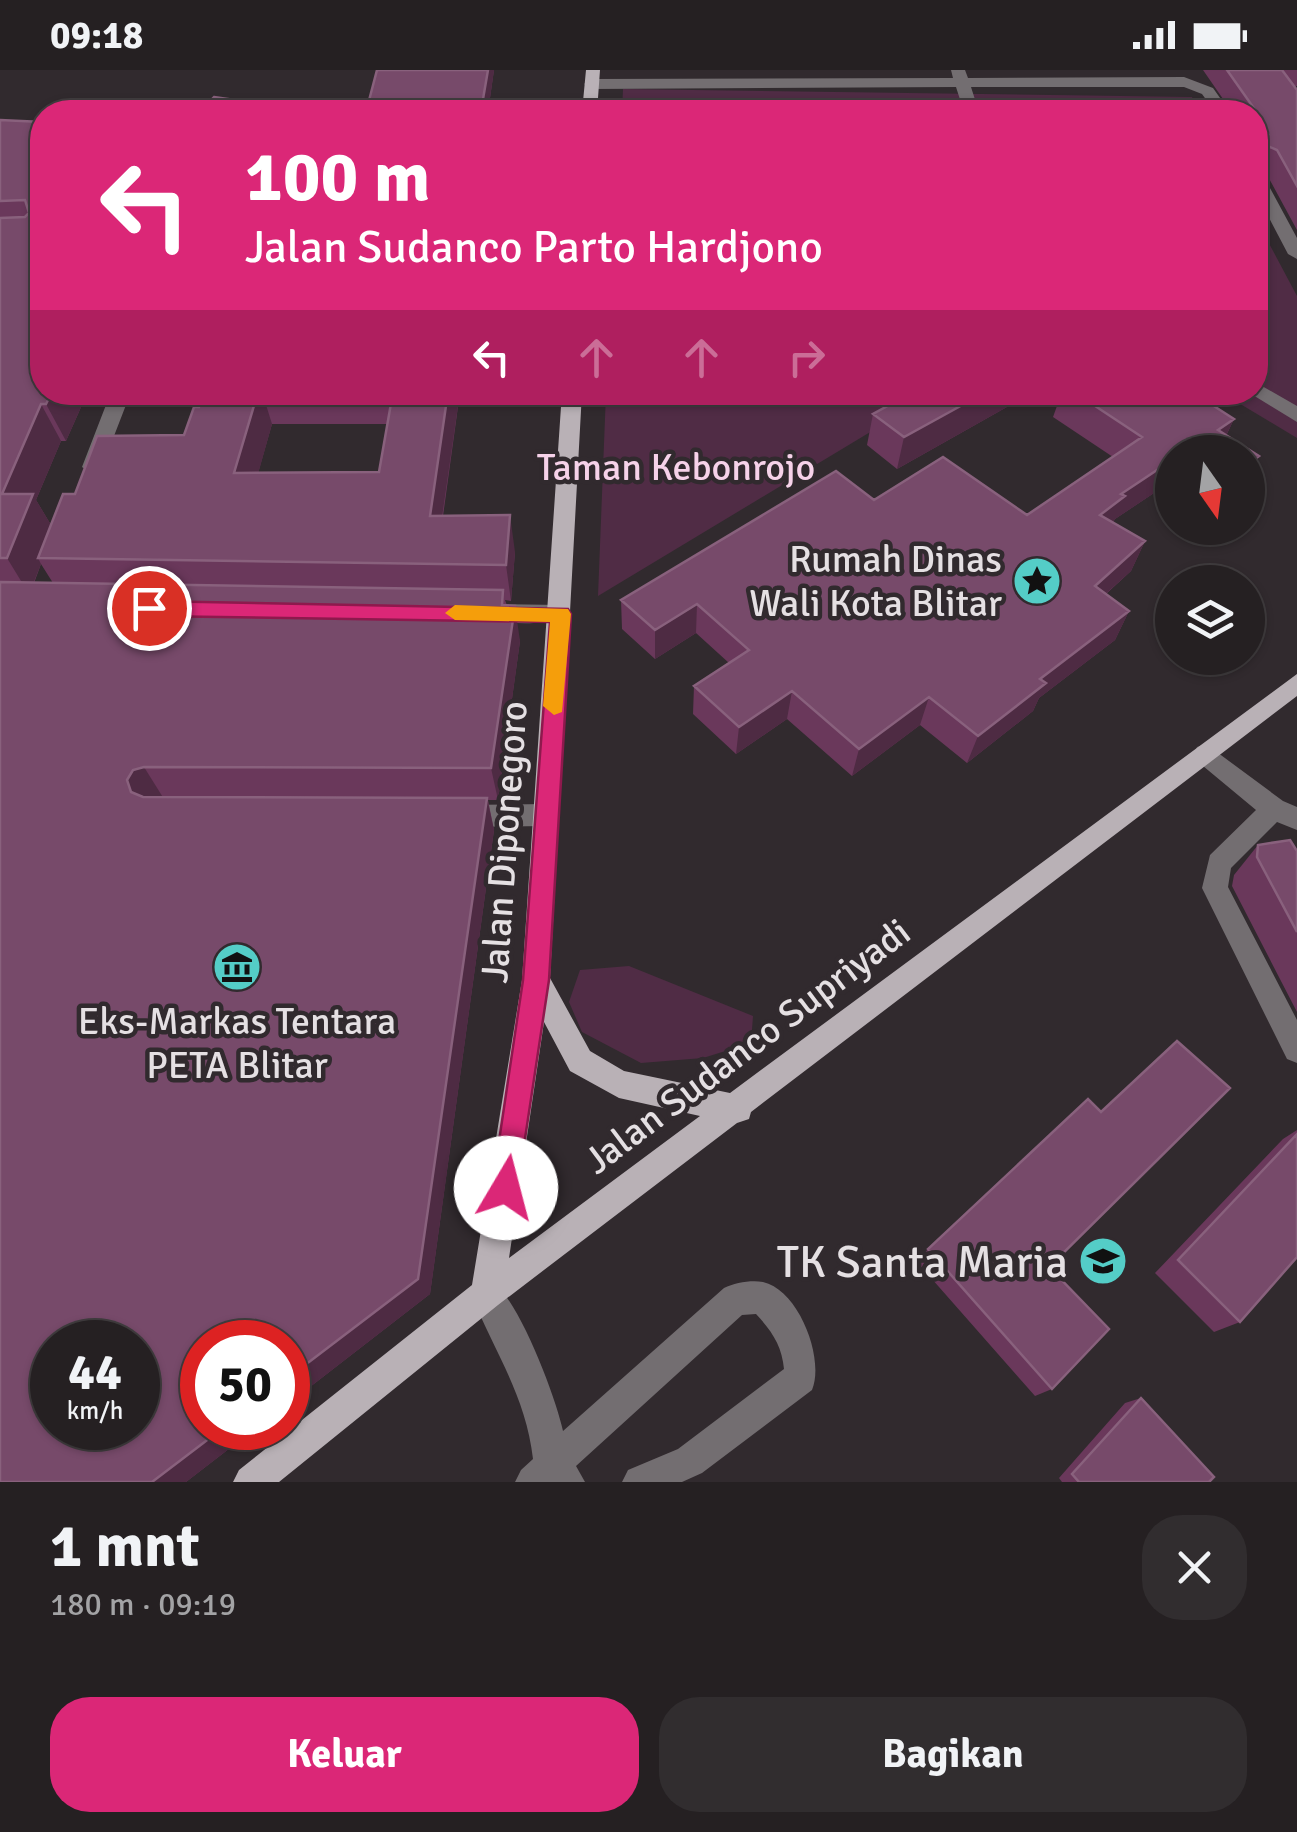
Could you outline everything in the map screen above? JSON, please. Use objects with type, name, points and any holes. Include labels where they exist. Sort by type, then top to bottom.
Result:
[{"type":"main road","name":"Jalan Diponegoro","points":[[488,1294],[536,980],[571,405]]},
{"type":"main road","name":"Jalan Sudanco Supriyadi","points":[[251,1482],[488,1294],[738,1109],[1297,683]]},
{"type":"main road","points":[[536,980],[580,1061],[619,1084],[738,1109]]},
{"type":"street","points":[[593,77],[960,77],[1184,82],[1200,84],[1215,100]]},
{"type":"street","points":[[1268,199],[1297,254]]},
{"type":"street","points":[[1268,396],[1297,415]]},
{"type":"street","points":[[86,486],[116,405]]},
{"type":"street","points":[[465,613],[561,614]]},
{"type":"street","points":[[1206,754],[1286,814],[1219,862],[1215,888],[1297,1049]]},
{"type":"street","points":[[432,816],[546,815]]},
{"type":"street","points":[[488,1294],[532,1378],[548,1424],[550,1477]]},
{"type":"street","points":[[550,1477],[735,1300],[762,1298],[796,1341],[802,1356],[800,1378],[690,1461],[640,1482]]},
{"type":"green space","points":[[623,89],[1194,100],[623,100]]},
{"type":"green space","points":[[1268,241],[1297,296],[1297,438],[1242,405],[1268,405]]},
{"type":"green space","name":"Taman Kebonrojo","points":[[606,405],[915,405],[598,596]]},
{"type":"green space","points":[[629,966],[753,1016],[751,1043],[703,1058],[641,1063],[582,1032],[569,1002],[580,970]]},
{"type":"building","points":[[377,70],[488,70],[483,100],[369,100]]},
{"type":"building","points":[[1227,70],[1282,70],[1297,90],[1297,186],[1277,150],[1268,146],[1268,100],[1248,100]]},
{"type":"building","points":[[0,120],[30,121],[30,405],[41,405],[2,494],[33,494],[7,558],[0,558],[0,218],[25,217],[29,213],[25,200],[0,201]]},
{"type":"building","points":[[254,405],[234,473],[379,472],[391,405],[446,405],[430,516],[510,515],[506,565],[38,558],[63,494],[75,494],[97,436],[184,435],[194,407]]},
{"type":"building","points":[[889,405],[962,405],[904,437],[873,414]]},
{"type":"building","points":[[1094,405],[1212,405],[1234,419],[1218,430],[1226,435],[1155,435],[1155,471],[1121,494],[1125,496],[1100,515],[1145,541],[1095,586],[1129,611],[1040,679],[1046,683],[978,736],[929,697],[859,749],[792,691],[739,727],[694,686],[749,650],[697,604],[655,630],[621,600],[836,471],[874,500],[943,457],[1027,515],[1142,437]]},
{"type":"building","name":"Eks-Markas Tentara PETA Blitar","points":[[0,582],[503,590],[502,605],[515,606],[491,768],[144,767],[133,770],[127,780],[131,792],[143,797],[487,798],[418,1279],[310,1361],[310,1320],[180,1320],[180,1450],[194,1450],[152,1482],[0,1482]]},
{"type":"building","points":[[1290,840],[1297,851],[1297,932],[1257,857],[1258,845]]},
{"type":"building","points":[[1177,1041],[1230,1088],[1049,1267],[1109,1329],[1052,1389],[928,1249],[1088,1099],[1101,1112]]},
{"type":"building","points":[[1297,1134],[1297,1257],[1240,1322],[1178,1260]]},
{"type":"building","points":[[1141,1398],[1214,1477],[1209,1482],[1079,1482],[1072,1474]]},
{"type":"slow traffic","points":[[455,613],[561,614],[554,706]]},
{"type":"place","name":"Rumah Dinas Wali Kota Blitar","points":[[1037,581]]},
{"type":"place","name":"Eks-Markas Tentara PETA Blitar","points":[[237,967]]},
{"type":"place","name":"TK Santa Maria","points":[[1103,1261]]},
{"type":"route","points":[[149,608],[561,614],[536,980],[506,1188]]}]
